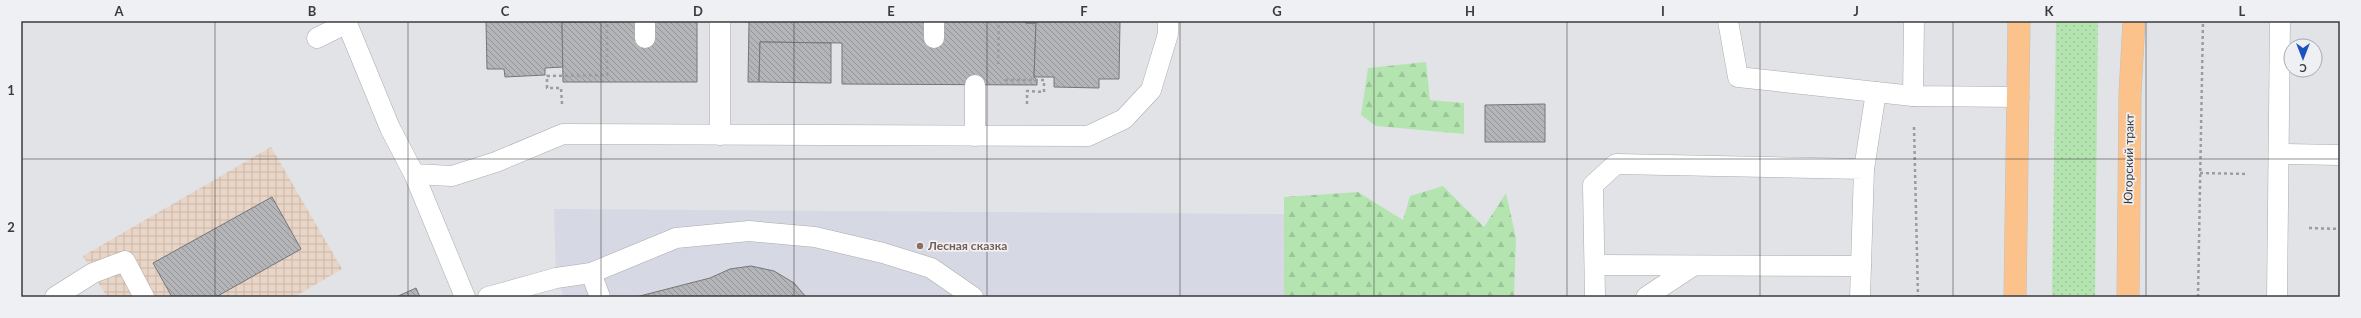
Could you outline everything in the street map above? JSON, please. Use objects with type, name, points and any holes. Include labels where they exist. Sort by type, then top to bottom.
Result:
[{"type":"main road","points":[[2015,297],[2019,21]]},
{"type":"main road","name":"Югорский тракт","points":[[2128,297],[2130,94],[2134,21]]},
{"type":"lane","points":[[720,21],[720,135]]},
{"type":"lane","points":[[414,174],[452,176],[496,162],[563,134],[1088,136],[1124,119],[1151,90],[1168,34],[1168,21]]},
{"type":"lane","points":[[1728,21],[1738,77],[1913,96],[2019,97]]},
{"type":"lane","points":[[1913,96],[1914,21]]},
{"type":"lane","points":[[2278,297],[2280,21]]},
{"type":"lane","points":[[316,38],[347,22],[390,128],[414,174],[465,297]]},
{"type":"lane","points":[[974,136],[975,85]]},
{"type":"lane","points":[[1860,297],[1864,169],[1876,92]]},
{"type":"lane","points":[[2279,154],[2340,155]]},
{"type":"lane","points":[[1595,297],[1593,185],[1616,164],[1864,169]]},
{"type":"lane","points":[[488,297],[556,278],[590,273],[676,238],[749,231],[815,237],[883,253],[931,268],[973,297]]},
{"type":"lane","points":[[55,297],[93,273],[124,261],[144,297]]},
{"type":"lane","points":[[1595,265],[1861,266]]},
{"type":"lane","points":[[1646,297],[1692,266]]},
{"type":"lane","points":[[590,273],[600,297]]},
{"type":"path","points":[[561,88],[547,88],[547,76],[606,75],[606,21]]},
{"type":"path","points":[[998,66],[999,21]]},
{"type":"path","points":[[2198,297],[2203,21]]},
{"type":"path","points":[[998,80],[1044,80],[1044,92],[1027,91]]},
{"type":"path","points":[[1913,96],[1918,297]]},
{"type":"path","points":[[2308,228],[2340,229]]},
{"type":"shaded area","points":[[271,147],[342,269],[294,297],[107,297],[83,256]]},
{"type":"shaded area","name":"Лесная сказка","points":[[554,209],[1284,214],[1284,297],[564,297],[556,278]]},
{"type":"green space","points":[[2056,21],[2098,21],[2095,297],[2052,297]]},
{"type":"green space","points":[[1426,62],[1430,100],[1464,103],[1464,134],[1376,126],[1361,115],[1368,68]]},
{"type":"green space","points":[[1443,186],[1484,227],[1506,193],[1516,238],[1514,297],[1284,297],[1284,197],[1358,192],[1403,220],[1410,196]]},
{"type":"building","points":[[486,21],[571,21],[562,22],[563,67],[545,68],[545,75],[505,77],[504,69],[487,69]]},
{"type":"building","points":[[697,21],[697,82],[563,82],[562,22]]},
{"type":"building","points":[[749,21],[1026,21],[1026,23],[1036,23],[1034,77],[1037,80],[1037,85],[842,84],[842,43],[760,42],[759,82],[748,82]]},
{"type":"building","points":[[1026,21],[1120,21],[1119,79],[1099,79],[1099,88],[1054,87],[1054,77],[1034,77],[1036,23],[1026,23]]},
{"type":"building","points":[[760,42],[831,43],[831,83],[759,82]]},
{"type":"building","points":[[1545,104],[1545,142],[1485,142],[1485,105]]},
{"type":"building","points":[[272,197],[301,249],[216,297],[172,297],[153,263]]},
{"type":"building","points":[[751,266],[774,271],[794,283],[806,297],[636,297],[710,278],[730,269]]},
{"type":"building","points":[[416,288],[420,297],[396,297]]},
{"type":"place","name":"Лесная сказка","points":[[920,246]]}]
